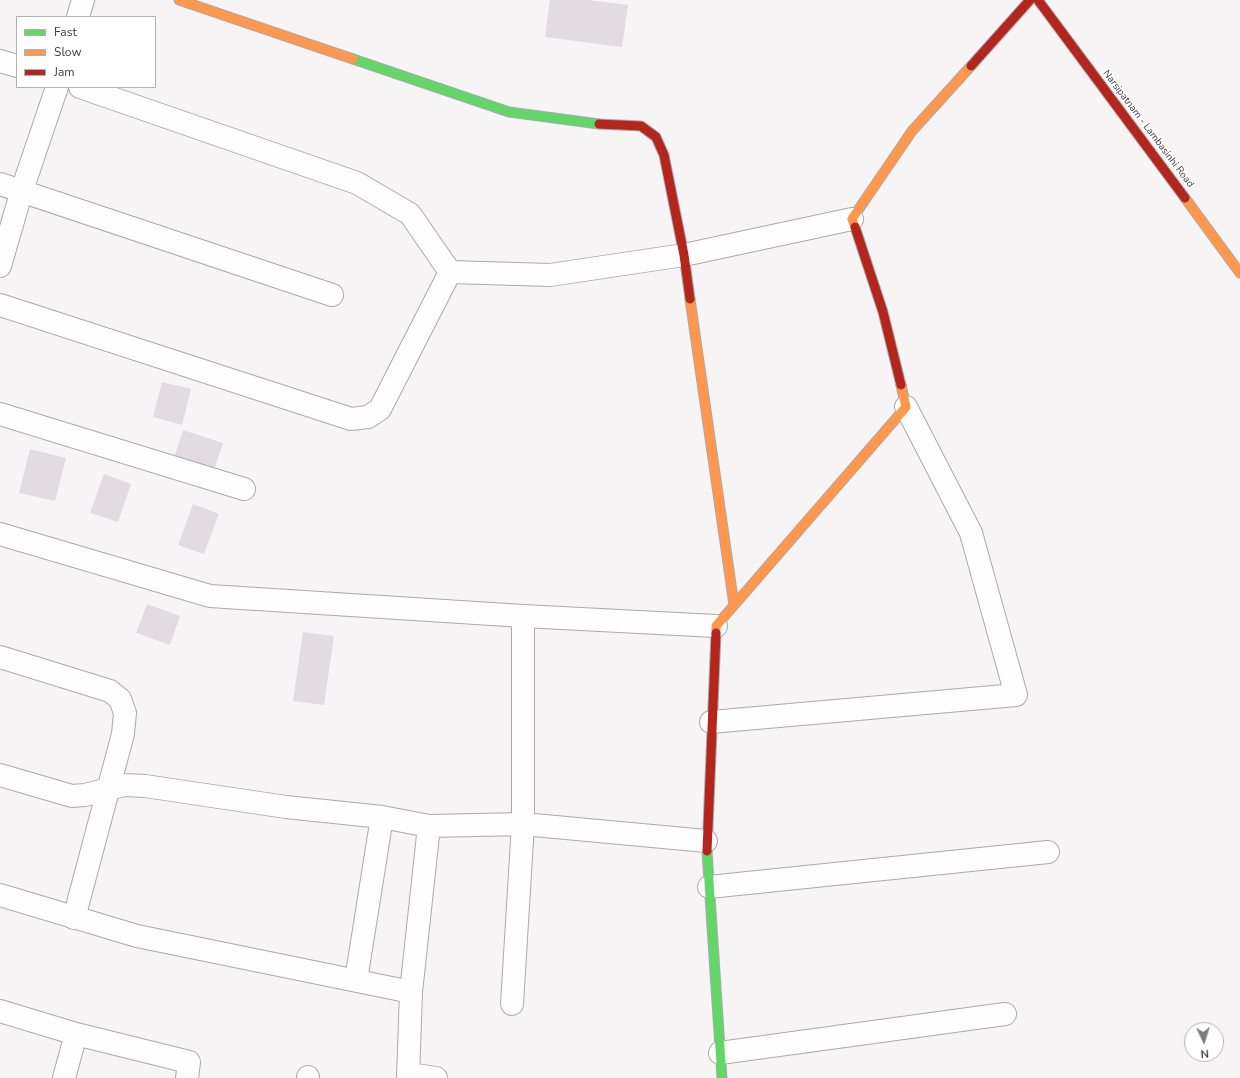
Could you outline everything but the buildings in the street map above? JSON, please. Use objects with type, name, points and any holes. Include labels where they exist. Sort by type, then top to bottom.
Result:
[{"type":"street","points":[[78,16],[83,0]]},
{"type":"street","points":[[179,0],[509,112],[590,123],[640,126],[656,137],[664,155],[684,255],[734,605]]},
{"type":"street","points":[[450,272],[550,275],[684,255],[852,219],[912,131],[1030,0]]},
{"type":"street","name":"Narsipatnam - Lambasinhi Road","points":[[1038,0],[1144,140],[1233,252],[1240,272]]},
{"type":"street","points":[[0,61],[16,66]]},
{"type":"street","points":[[0,266],[22,190],[56,88]]},
{"type":"street","points":[[83,88],[357,184],[410,214],[450,272]]},
{"type":"street","points":[[0,184],[22,190],[332,295]]},
{"type":"street","points":[[712,722],[1016,694],[971,533],[906,407],[883,312],[852,219]]},
{"type":"street","points":[[0,305],[351,419],[368,417],[380,410],[450,272]]},
{"type":"street","points":[[722,1078],[706,841],[716,626],[906,407]]},
{"type":"street","points":[[0,414],[244,489]]},
{"type":"street","points":[[0,534],[210,596],[523,616],[716,626]]},
{"type":"street","points":[[512,1004],[522,824],[523,616]]},
{"type":"street","points":[[0,657],[110,691],[120,699],[125,713],[123,734],[74,918]]},
{"type":"street","points":[[0,775],[72,796],[85,795],[124,785],[145,786],[286,807],[382,817],[429,826],[522,824],[706,841]]},
{"type":"street","points":[[356,980],[382,817]]},
{"type":"street","points":[[429,826],[410,992],[409,1076],[436,1078]]},
{"type":"street","points":[[709,887],[1048,852]]},
{"type":"street","points":[[0,895],[137,936],[410,992]]},
{"type":"street","points":[[0,1011],[76,1034],[188,1062],[187,1078]]},
{"type":"street","points":[[720,1053],[1005,1014]]},
{"type":"street","points":[[64,1078],[76,1034]]},
{"type":"traffic: fast","points":[[353,59],[509,112],[599,124]]},
{"type":"traffic: fast","points":[[707,851],[722,1078]]},
{"type":"traffic: slow","points":[[179,0],[353,59]]},
{"type":"traffic: slow","points":[[855,227],[852,219],[912,131],[971,66]]},
{"type":"traffic: slow","points":[[1185,198],[1240,273]]},
{"type":"traffic: slow","points":[[690,299],[734,605]]},
{"type":"traffic: slow","points":[[716,633],[716,626],[906,407],[901,385]]},
{"type":"traffic: jam","points":[[971,66],[1030,0]]},
{"type":"traffic: jam","points":[[1038,0],[1185,198]]},
{"type":"traffic: jam","points":[[599,124],[641,126],[656,137],[664,155],[684,255],[690,299]]},
{"type":"traffic: jam","points":[[855,227],[883,312],[901,385]]},
{"type":"traffic: jam","points":[[707,851],[716,633]]}]
